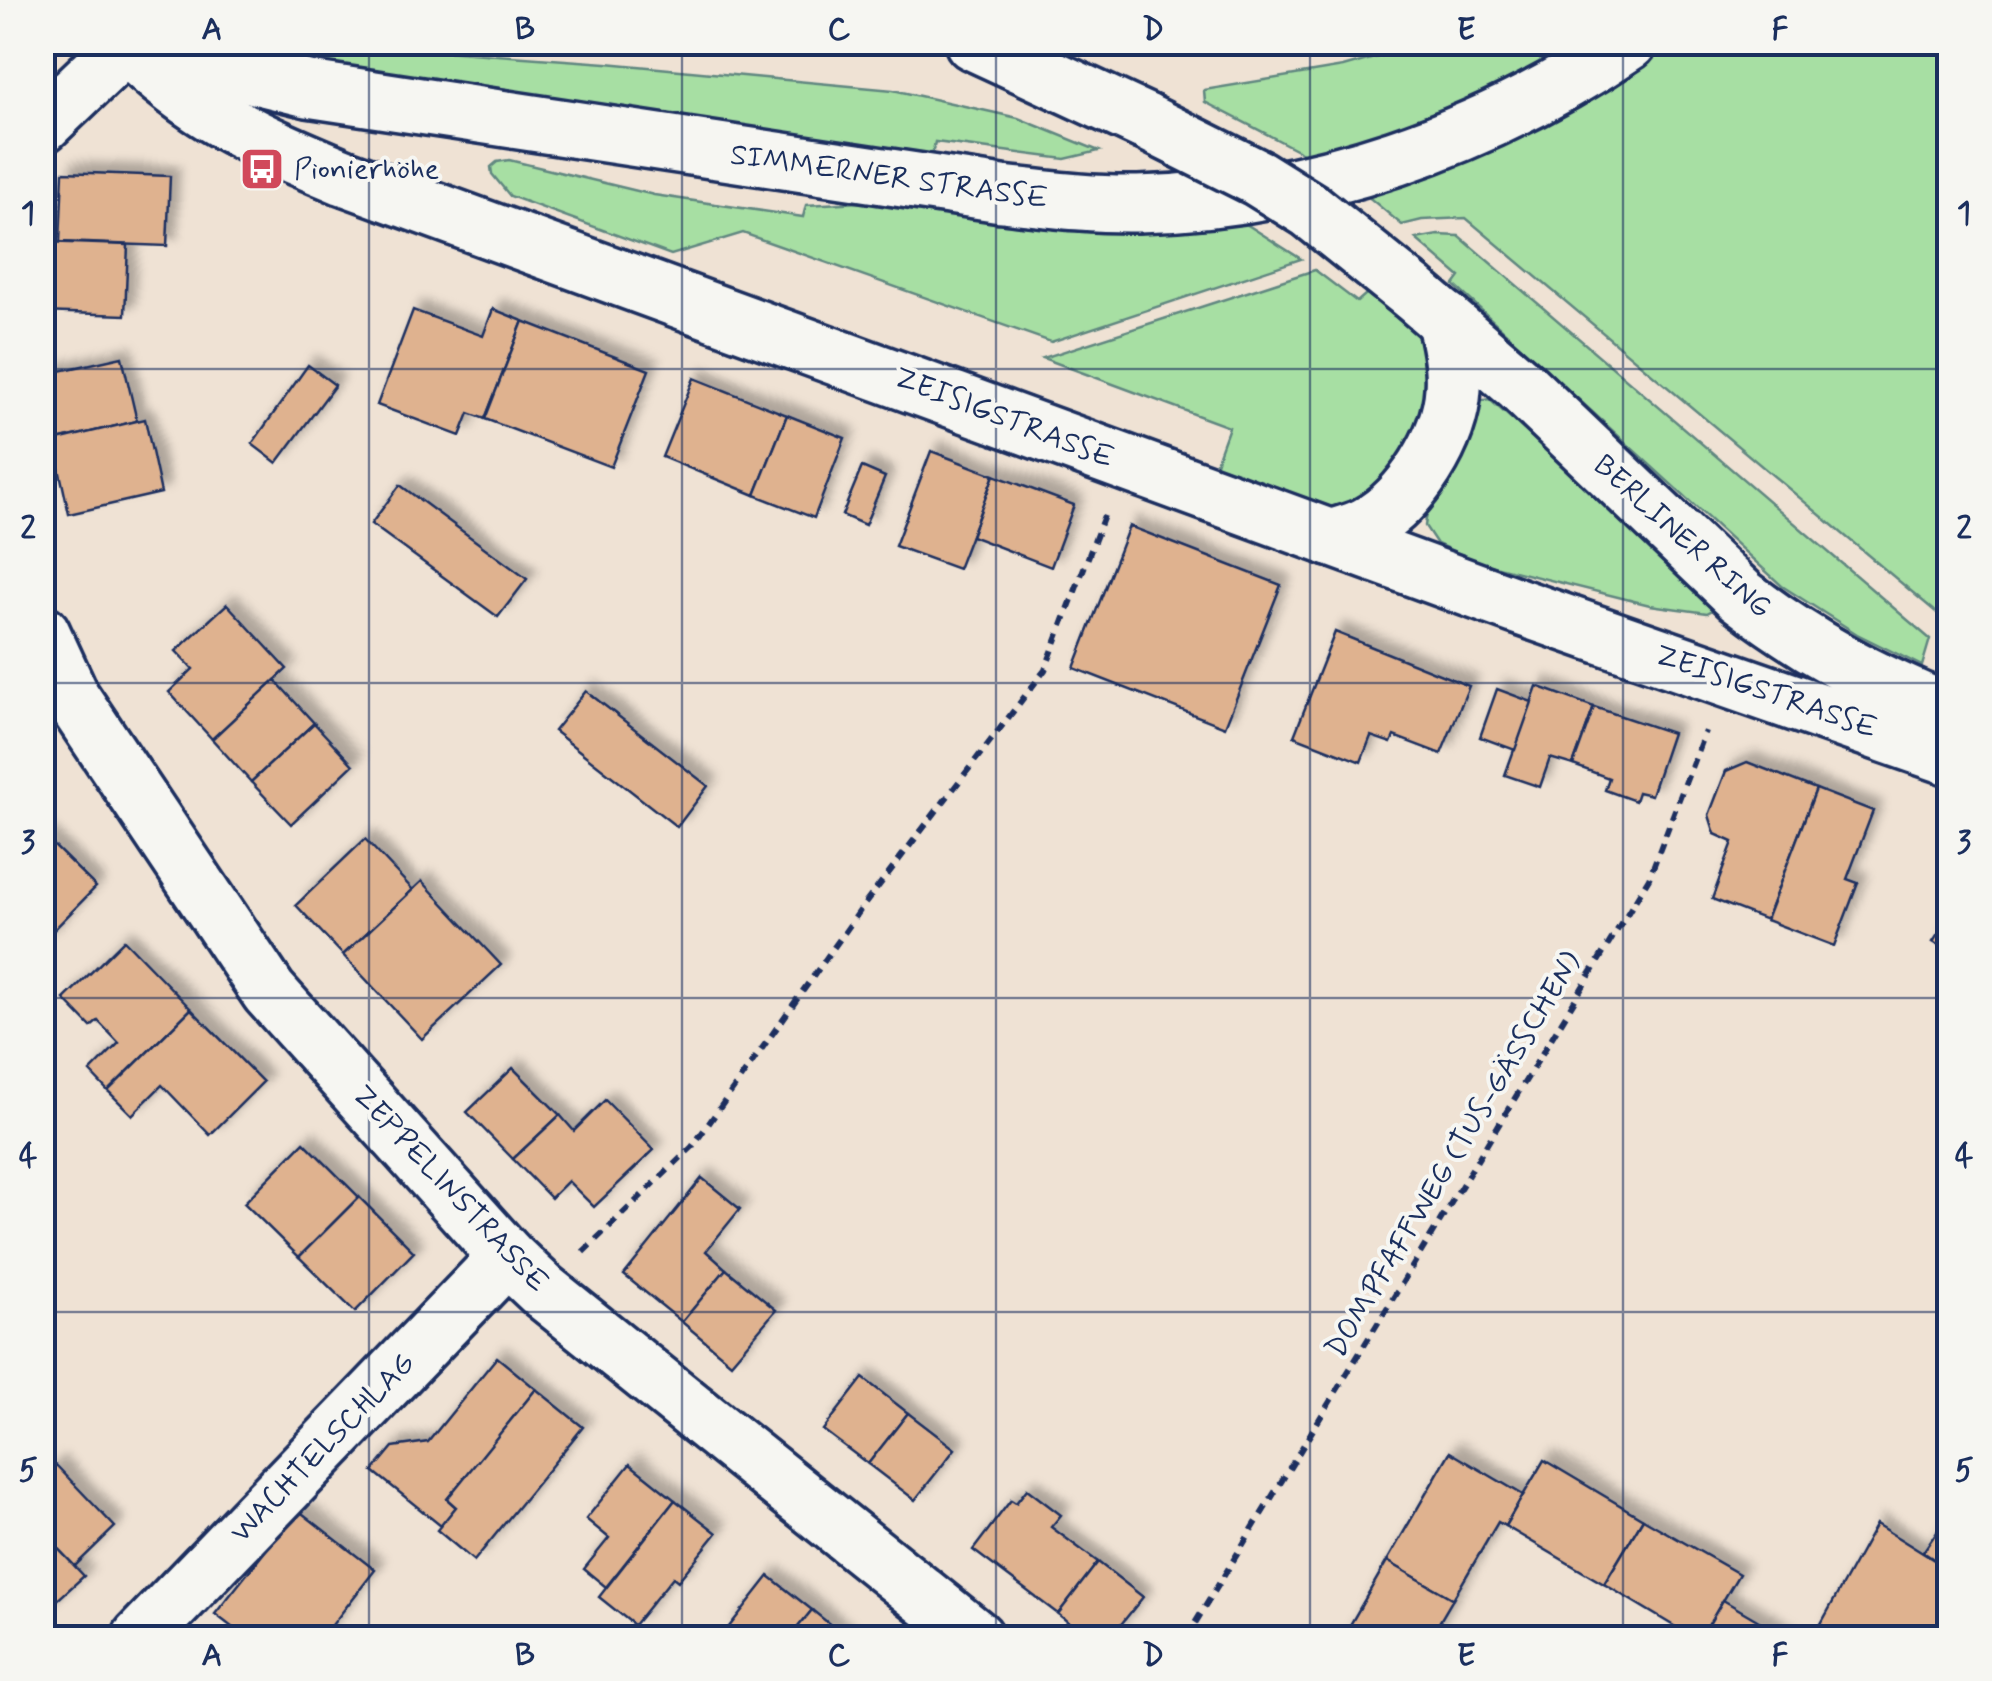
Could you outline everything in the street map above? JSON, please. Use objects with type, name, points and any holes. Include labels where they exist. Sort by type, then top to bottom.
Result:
[{"type":"street","name":"BERLINER RING","points":[[973,42],[1258,178],[1311,212],[1521,386],[1742,596],[1780,626],[1841,664],[1935,737]]},
{"type":"street","name":"SIMMERNER STRASSE","points":[[125,43],[255,79],[501,120],[1002,194],[1136,204],[1200,200],[1299,184],[1367,167],[1528,104],[1629,42]]},
{"type":"street","points":[[42,126],[125,43]]},
{"type":"street","name":"ZEISIGSTRASSE","points":[[125,43],[162,81],[190,102],[270,146],[425,208],[1725,678],[1935,737]]},
{"type":"street","points":[[1330,538],[1357,530],[1381,516],[1420,474],[1437,444],[1453,393],[1451,348],[1429,306]]},
{"type":"street","name":"ZEPPELINSTRASSE","points":[[42,633],[72,698],[268,992],[525,1274],[976,1638]]},
{"type":"street","name":"WACHTELSCHLAG","points":[[140,1638],[525,1274]]},
{"type":"path","points":[[525,1274],[692,1147],[864,905],[1045,670],[1124,463]]},
{"type":"path","name":"DOMPFAFFWEG (TUS-GÄSSCHEN)","points":[[1186,1638],[1649,878],[1725,678]]},
{"type":"green space","points":[[322,42],[893,90],[1018,118],[1099,151],[1065,159],[935,142],[932,155],[868,149],[379,75],[230,43]]},
{"type":"green space","points":[[1427,43],[1595,43],[1428,125],[1307,155],[1205,102],[1204,90],[1343,67]]},
{"type":"green space","points":[[1670,43],[1949,43],[1949,623],[1466,218],[1402,225],[1360,190],[1543,123]]},
{"type":"green space","points":[[509,160],[654,195],[803,217],[806,205],[861,202],[908,204],[1021,225],[1128,223],[1232,215],[1301,259],[1051,342],[743,233],[671,255],[510,196],[491,167]]},
{"type":"green space","points":[[1459,236],[1930,639],[1922,666],[1857,634],[1782,586],[1454,285],[1460,277],[1416,239]]},
{"type":"green space","points":[[1315,270],[1357,302],[1373,288],[1399,310],[1428,344],[1431,405],[1389,482],[1343,509],[1305,509],[1213,471],[1229,427],[1043,358]]},
{"type":"green space","points":[[1489,399],[1716,598],[1718,607],[1707,613],[1650,605],[1478,562],[1437,544],[1425,526],[1428,505],[1478,401]]},
{"type":"building","points":[[63,172],[170,176],[167,246],[60,242]]},
{"type":"building","points":[[42,242],[128,245],[125,315],[42,312]]},
{"type":"building","points":[[493,309],[523,321],[485,419],[469,413],[460,436],[377,405],[413,310],[483,336]]},
{"type":"building","points":[[523,321],[649,370],[611,467],[485,419]]},
{"type":"building","points":[[122,357],[137,421],[53,441],[42,396],[42,375]]},
{"type":"building","points":[[308,365],[335,385],[277,463],[252,444]]},
{"type":"building","points":[[694,378],[787,415],[755,495],[662,457]]},
{"type":"building","points":[[787,415],[845,438],[814,518],[755,495]]},
{"type":"building","points":[[145,419],[161,493],[69,514],[53,441]]},
{"type":"building","points":[[931,451],[994,475],[958,569],[895,546]]},
{"type":"building","points":[[862,467],[885,477],[865,525],[842,515]]},
{"type":"building","points":[[994,475],[1074,505],[1051,567],[971,536]]},
{"type":"building","points":[[400,485],[527,579],[498,617],[371,524]]},
{"type":"building","points":[[1129,526],[1281,585],[1225,727],[1074,668]]},
{"type":"building","points":[[227,604],[287,669],[212,739],[169,692],[193,669],[176,651]]},
{"type":"building","points":[[1335,632],[1469,686],[1441,754],[1394,736],[1391,743],[1371,736],[1361,762],[1294,736]]},
{"type":"building","points":[[275,680],[314,723],[251,782],[212,739]]},
{"type":"building","points":[[1537,686],[1594,707],[1573,765],[1550,758],[1540,787],[1505,775]]},
{"type":"building","points":[[1497,689],[1532,702],[1515,750],[1480,737]]},
{"type":"building","points":[[586,691],[708,786],[677,827],[554,731]]},
{"type":"building","points":[[1594,707],[1672,733],[1651,795],[1638,792],[1635,801],[1605,790],[1609,778],[1573,765]]},
{"type":"building","points":[[314,723],[353,765],[291,824],[251,782]]},
{"type":"building","points":[[1747,762],[1816,789],[1766,920],[1712,899],[1733,842],[1715,834],[1709,815],[1726,771]]},
{"type":"building","points":[[1816,789],[1873,811],[1847,879],[1858,883],[1834,946],[1766,920]]},
{"type":"building","points":[[42,834],[96,887],[44,940],[42,939]]},
{"type":"building","points":[[365,839],[413,890],[343,955],[296,905]]},
{"type":"building","points":[[422,881],[501,965],[422,1039],[343,955]]},
{"type":"building","points":[[1950,916],[1950,952],[1933,942]]},
{"type":"building","points":[[124,940],[191,1009],[108,1091],[90,1072],[119,1043],[98,1021],[91,1027],[64,999]]},
{"type":"building","points":[[191,1009],[263,1082],[210,1135],[162,1085],[132,1115],[108,1091]]},
{"type":"building","points":[[513,1068],[560,1115],[513,1159],[467,1112]]},
{"type":"building","points":[[605,1100],[654,1150],[594,1207],[568,1181],[551,1198],[513,1159],[560,1115],[574,1131]]},
{"type":"building","points":[[304,1142],[359,1197],[299,1257],[244,1203]]},
{"type":"building","points":[[702,1178],[740,1209],[706,1251],[726,1269],[682,1322],[624,1275]]},
{"type":"building","points":[[359,1197],[414,1252],[355,1312],[299,1257]]},
{"type":"building","points":[[726,1269],[776,1310],[731,1363],[682,1322]]},
{"type":"building","points":[[497,1357],[536,1389],[447,1499],[456,1507],[441,1526],[373,1471],[393,1447],[428,1442]]},
{"type":"building","points":[[863,1378],[908,1413],[868,1464],[823,1430]]},
{"type":"building","points":[[536,1389],[583,1427],[474,1561],[437,1530],[456,1507],[447,1499]]},
{"type":"building","points":[[908,1413],[955,1449],[915,1500],[868,1464]]},
{"type":"building","points":[[1450,1452],[1523,1495],[1505,1526],[1498,1522],[1453,1599],[1387,1561]]},
{"type":"building","points":[[1544,1460],[1643,1519],[1604,1584],[1505,1526]]},
{"type":"building","points":[[630,1464],[675,1500],[606,1587],[584,1569],[609,1538],[586,1519]]},
{"type":"building","points":[[56,1465],[115,1527],[75,1566],[42,1532],[42,1479]]},
{"type":"building","points":[[1027,1489],[1061,1515],[1051,1527],[1098,1562],[1058,1614],[973,1550],[1011,1500],[1016,1503]]},
{"type":"building","points":[[675,1500],[717,1533],[678,1581],[673,1577],[634,1625],[599,1597]]},
{"type":"building","points":[[298,1510],[375,1570],[322,1638],[246,1638],[215,1614]]},
{"type":"building","points":[[1950,1512],[1950,1570],[1923,1552]]},
{"type":"building","points":[[1643,1519],[1739,1574],[1701,1638],[1694,1638],[1604,1584]]},
{"type":"building","points":[[1876,1524],[1950,1570],[1950,1638],[1824,1638],[1817,1631]]},
{"type":"building","points":[[42,1532],[84,1576],[42,1614]]},
{"type":"building","points":[[1387,1561],[1453,1599],[1430,1638],[1343,1637]]},
{"type":"building","points":[[1098,1562],[1143,1597],[1110,1638],[1088,1638],[1058,1614]]},
{"type":"building","points":[[769,1576],[812,1610],[789,1638],[733,1638],[725,1632]]},
{"type":"building","points":[[1723,1600],[1788,1638],[1701,1638]]},
{"type":"building","points":[[812,1610],[847,1638],[789,1638]]},
{"type":"place","name":"Pionierhöhe","points":[[262,169]]}]
